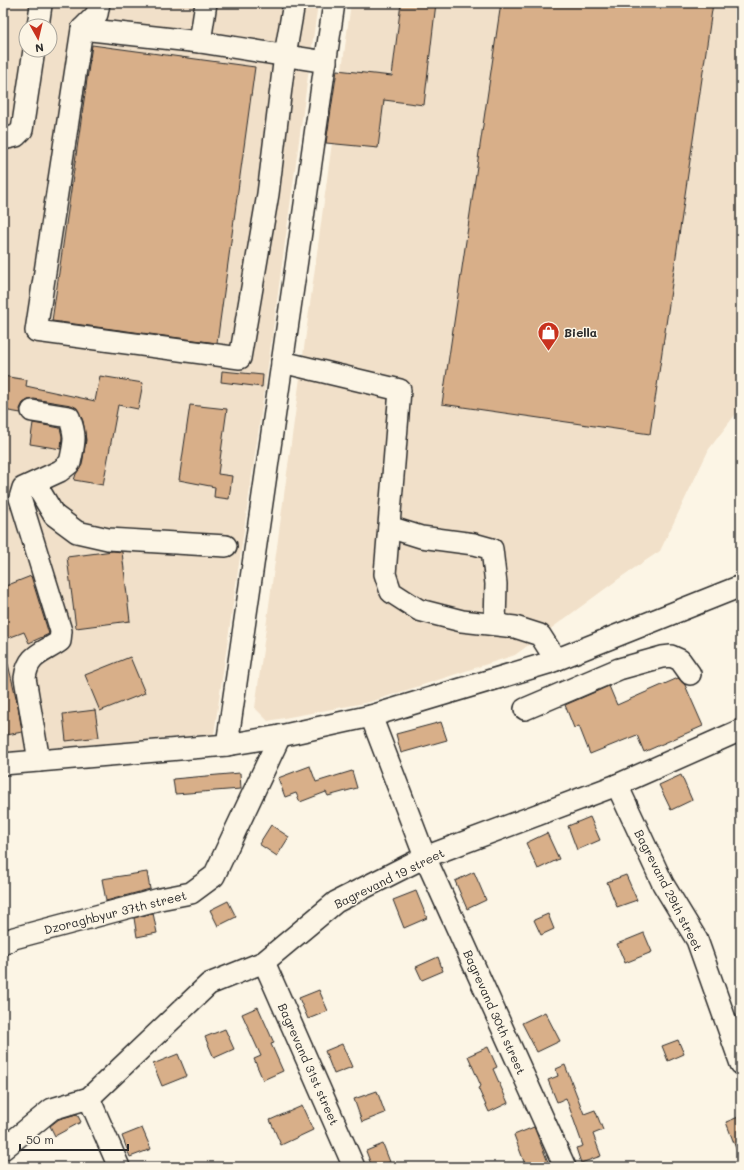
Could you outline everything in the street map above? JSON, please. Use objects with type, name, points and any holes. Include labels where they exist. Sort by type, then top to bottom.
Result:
[{"type":"street","points":[[99,3],[97,14],[82,29],[36,331],[240,358],[268,194],[285,55],[294,3]]},
{"type":"street","points":[[200,42],[206,3]]},
{"type":"street","points":[[227,745],[334,3]]},
{"type":"street","points":[[39,18],[41,5]]},
{"type":"street","points":[[82,29],[200,42],[326,62]]},
{"type":"street","points":[[3,138],[16,136],[22,130],[33,58]]},
{"type":"street","points":[[282,362],[400,390],[385,574],[391,592],[418,610],[462,622],[515,627],[540,635],[556,660]]},
{"type":"street","points":[[32,411],[69,417],[74,431],[74,443],[70,463],[60,471],[23,488],[20,498],[61,631],[60,641],[32,658],[26,667],[25,678],[39,761]]},
{"type":"street","points":[[35,483],[54,515],[77,532],[108,539],[226,546]]},
{"type":"street","points":[[389,528],[421,537],[474,544],[492,549],[496,584],[495,624]]},
{"type":"street","points":[[3,764],[227,745],[280,736],[371,716],[556,660],[740,588]]},
{"type":"street","points":[[606,640],[619,669]]},
{"type":"street","points":[[525,709],[619,669],[662,657],[671,656],[680,660],[690,674]]},
{"type":"street","name":"Bagrevand 30th street","points":[[371,716],[425,857],[565,1167]]},
{"type":"street","name":"Bagrevand 19 street","points":[[3,1149],[52,1109],[89,1098],[209,984],[264,962],[336,902],[425,857],[617,785],[741,730]]},
{"type":"street","name":"Dzoraghbyur 37th street","points":[[3,944],[14,938],[160,899],[191,893],[214,876],[280,736]]},
{"type":"street","name":"Bagrevand 29th street","points":[[617,785],[663,884],[697,940],[741,1064]]},
{"type":"street","name":"Bagrevand 31st street","points":[[264,962],[354,1167]]},
{"type":"street","points":[[89,1098],[119,1167]]},
{"type":"shaded area","points":[[3,3],[318,3],[267,373],[214,734],[3,752]]},
{"type":"shaded area","points":[[351,3],[741,3],[741,407],[709,449],[660,551],[624,575],[515,655],[370,702],[268,721],[255,708]]},
{"type":"building","points":[[401,3],[436,3],[424,105],[384,100],[378,148],[326,143],[337,70],[392,76]]},
{"type":"building","points":[[501,3],[713,3],[650,434],[442,404]]},
{"type":"building","points":[[92,45],[255,67],[217,343],[52,321]]},
{"type":"building","points":[[222,371],[263,375],[262,387],[221,382]]},
{"type":"building","points":[[3,376],[27,380],[26,386],[95,401],[100,376],[143,383],[138,409],[118,405],[103,485],[74,480],[82,465],[86,440],[83,421],[77,408],[71,405],[34,399],[23,403],[20,409],[21,413],[3,410]]},
{"type":"building","points":[[190,405],[227,409],[218,474],[232,476],[229,499],[214,497],[215,487],[179,480]]},
{"type":"building","points":[[33,423],[60,428],[62,436],[61,449],[30,444]]},
{"type":"building","points":[[113,551],[122,552],[130,621],[76,628],[67,557]]},
{"type":"building","points":[[31,576],[49,634],[29,643],[24,632],[3,640],[3,587]]},
{"type":"building","points":[[130,657],[145,693],[100,711],[85,675]]},
{"type":"building","points":[[3,664],[8,664],[18,706],[22,732],[7,735],[3,718]]},
{"type":"building","points":[[678,678],[685,685],[703,726],[644,752],[637,735],[590,754],[579,726],[574,728],[565,705],[609,686],[617,705]]},
{"type":"building","points":[[95,710],[99,737],[66,741],[63,714]]},
{"type":"building","points":[[441,722],[447,740],[401,753],[396,734]]},
{"type":"building","points":[[310,766],[316,782],[352,771],[357,788],[328,796],[326,792],[300,802],[296,793],[285,797],[278,778]]},
{"type":"building","points":[[240,773],[241,789],[175,794],[173,779]]},
{"type":"building","points":[[681,775],[692,800],[671,810],[659,785]]},
{"type":"building","points":[[590,817],[600,840],[577,850],[568,826]]},
{"type":"building","points":[[271,825],[289,837],[277,856],[259,844]]},
{"type":"building","points":[[547,833],[559,859],[538,869],[526,843]]},
{"type":"building","points":[[147,872],[150,889],[106,901],[102,879]]},
{"type":"building","points":[[474,872],[486,900],[467,909],[455,881]]},
{"type":"building","points":[[626,875],[637,900],[617,907],[607,882]]},
{"type":"building","points":[[416,891],[427,918],[404,928],[393,900]]},
{"type":"building","points":[[228,901],[236,917],[218,926],[210,910]]},
{"type":"building","points":[[153,913],[157,933],[137,937],[134,918]]},
{"type":"building","points":[[548,914],[554,929],[541,935],[534,920]]},
{"type":"building","points":[[644,933],[652,952],[625,963],[617,944]]},
{"type":"building","points":[[438,957],[443,971],[422,980],[416,967]]},
{"type":"building","points":[[319,990],[328,1011],[308,1019],[299,998]]},
{"type":"building","points":[[258,1007],[274,1043],[271,1044],[283,1071],[263,1080],[254,1059],[261,1056],[242,1014]]},
{"type":"building","points":[[545,1012],[560,1041],[537,1052],[522,1023]]},
{"type":"building","points":[[225,1029],[234,1049],[214,1058],[205,1037]]},
{"type":"building","points":[[678,1040],[684,1054],[668,1061],[662,1046]]},
{"type":"building","points":[[342,1044],[352,1067],[334,1074],[325,1051]]},
{"type":"building","points":[[488,1047],[497,1067],[493,1069],[508,1103],[489,1112],[478,1088],[481,1086],[468,1056]]},
{"type":"building","points":[[178,1054],[187,1076],[162,1086],[153,1064]]},
{"type":"building","points":[[565,1065],[584,1114],[595,1110],[603,1130],[593,1134],[601,1156],[581,1163],[576,1148],[583,1146],[566,1098],[557,1102],[548,1080],[558,1076],[556,1069]]},
{"type":"building","points":[[377,1091],[385,1113],[362,1122],[354,1099]]},
{"type":"building","points":[[302,1106],[313,1130],[281,1145],[270,1120]]},
{"type":"building","points":[[77,1114],[81,1122],[55,1136],[50,1126],[59,1119]]},
{"type":"building","points":[[741,1116],[741,1159],[740,1159],[726,1122]]},
{"type":"building","points":[[534,1127],[548,1162],[535,1167],[526,1167],[514,1135]]},
{"type":"building","points":[[142,1128],[151,1149],[130,1157],[122,1136]]},
{"type":"building","points":[[383,1144],[390,1162],[378,1167],[372,1167],[366,1151]]},
{"type":"place","name":"Biella","points":[[549,352]]}]
